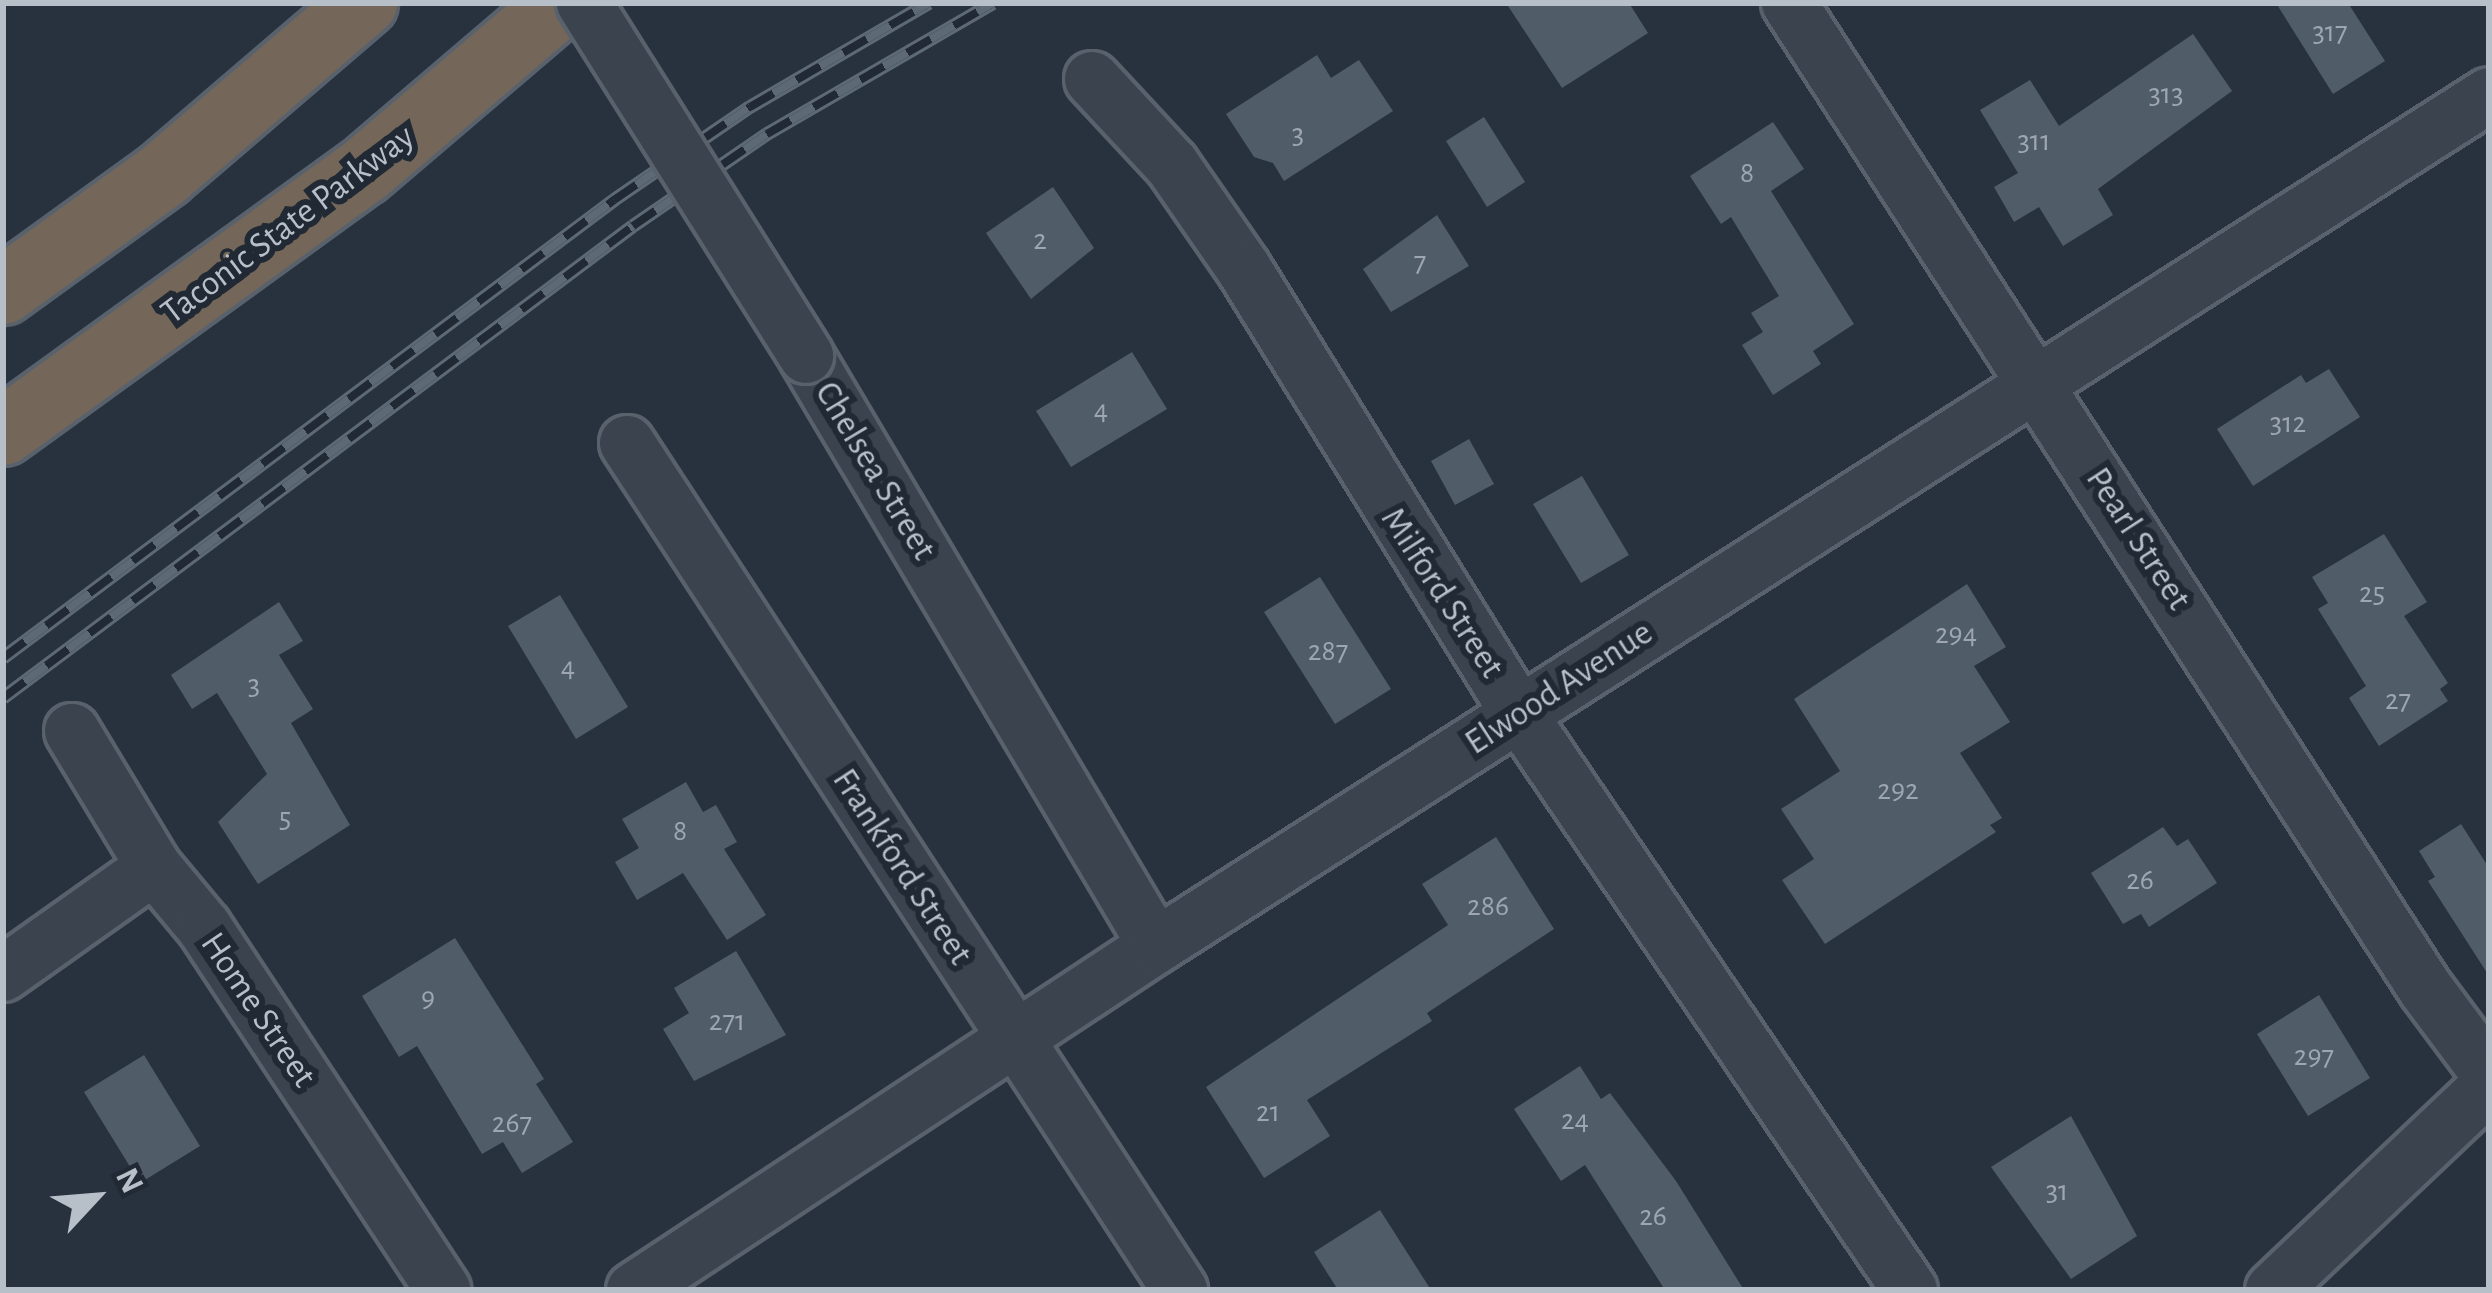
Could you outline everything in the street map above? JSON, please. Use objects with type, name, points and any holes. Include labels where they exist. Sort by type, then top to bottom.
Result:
[{"type":"highway","points":[[3,291],[163,176],[364,3]]},
{"type":"highway","name":"Taconic State Parkway","points":[[3,433],[364,171],[561,3]]},
{"type":"street","name":"Chelsea Street","points":[[584,3],[806,356],[1156,946]]},
{"type":"street","name":"Pearl Street","points":[[1790,3],[2425,988],[2489,1074]]},
{"type":"street","name":"Milford Street","points":[[1093,80],[1172,164],[1244,269],[1519,714],[1910,1290]]},
{"type":"street","name":"Elwood Avenue","points":[[634,1290],[1156,946],[2489,95]]},
{"type":"street","name":"Frankford Street","points":[[628,443],[1180,1290]]},
{"type":"street","name":"Home Street","points":[[72,731],[154,867],[204,927],[443,1290]]},
{"type":"street","points":[[3,974],[154,867]]},
{"type":"street","points":[[2273,1290],[2489,1086]]},
{"type":"building","points":[[1506,3],[1629,3],[1648,33],[1562,88]]},
{"type":"building","points":[[2276,3],[2348,3],[2385,61],[2333,94]]},
{"type":"building","points":[[2193,34],[2232,91],[2098,189],[2113,215],[2063,246],[2039,207],[2014,222],[1994,187],[2018,173],[1980,110],[2030,80],[2059,126]]},
{"type":"building","points":[[1317,55],[1331,78],[1359,60],[1393,111],[1284,181],[1273,163],[1254,157],[1226,114]]},
{"type":"building","points":[[1484,117],[1525,182],[1487,207],[1446,141]]},
{"type":"building","points":[[1773,122],[1804,169],[1771,191],[1854,324],[1813,351],[1821,364],[1773,395],[1742,345],[1763,332],[1751,313],[1779,296],[1731,217],[1721,224],[1690,176]]},
{"type":"building","points":[[1053,187],[1094,248],[1031,299],[986,233]]},
{"type":"building","points":[[1437,215],[1469,266],[1391,312],[1363,269]]},
{"type":"building","points":[[1132,352],[1167,409],[1071,467],[1036,411]]},
{"type":"building","points":[[2329,369],[2360,417],[2253,486],[2217,429],[2301,375],[2306,383]]},
{"type":"building","points":[[1469,439],[1494,484],[1455,505],[1431,461]]},
{"type":"building","points":[[1582,476],[1629,555],[1581,583],[1533,504]]},
{"type":"building","points":[[2384,534],[2427,602],[2404,616],[2448,683],[2440,689],[2448,701],[2379,746],[2349,698],[2366,686],[2318,609],[2328,603],[2312,577]]},
{"type":"building","points":[[1320,577],[1391,689],[1335,724],[1264,612]]},
{"type":"building","points":[[1967,584],[2006,647],[1974,666],[2010,722],[1960,753],[2002,818],[1990,825],[1996,832],[1825,944],[1782,880],[1814,859],[1781,809],[1840,771],[1794,699]]},
{"type":"building","points":[[560,595],[628,707],[576,739],[508,626]]},
{"type":"building","points":[[279,602],[303,641],[279,655],[313,709],[291,723],[350,825],[258,884],[218,822],[267,774],[217,693],[192,709],[171,675]]},
{"type":"building","points":[[686,782],[703,812],[716,805],[737,842],[724,849],[766,915],[727,940],[683,873],[637,900],[615,862],[639,848],[622,819]]},
{"type":"building","points":[[2461,824],[2489,868],[2489,976],[2428,881],[2435,877],[2419,851]]},
{"type":"building","points":[[2163,827],[2177,846],[2188,839],[2217,883],[2149,927],[2141,914],[2123,924],[2091,873]]},
{"type":"building","points":[[1496,837],[1554,929],[1427,1013],[1432,1021],[1307,1100],[1330,1136],[1264,1178],[1206,1087],[1448,925],[1422,884]]},
{"type":"building","points":[[455,938],[544,1079],[536,1084],[573,1142],[522,1173],[503,1142],[482,1154],[417,1046],[399,1057],[362,996]]},
{"type":"building","points":[[736,951],[786,1035],[694,1081],[663,1029],[689,1013],[674,988]]},
{"type":"building","points":[[2319,995],[2370,1078],[2308,1116],[2257,1034]]},
{"type":"building","points":[[144,1055],[200,1146],[140,1183],[84,1092]]},
{"type":"building","points":[[1580,1066],[1601,1099],[1610,1093],[1676,1181],[1744,1290],[1665,1290],[1585,1165],[1561,1181],[1514,1109]]},
{"type":"building","points":[[2071,1116],[2137,1236],[2071,1279],[1991,1167]]},
{"type":"building","points":[[1380,1210],[1431,1290],[1338,1290],[1314,1252]]},
{"type":"railway","points":[[3,658],[614,200],[750,107],[929,3]]},
{"type":"railway","points":[[3,698],[633,226],[767,134],[993,3]]}]
